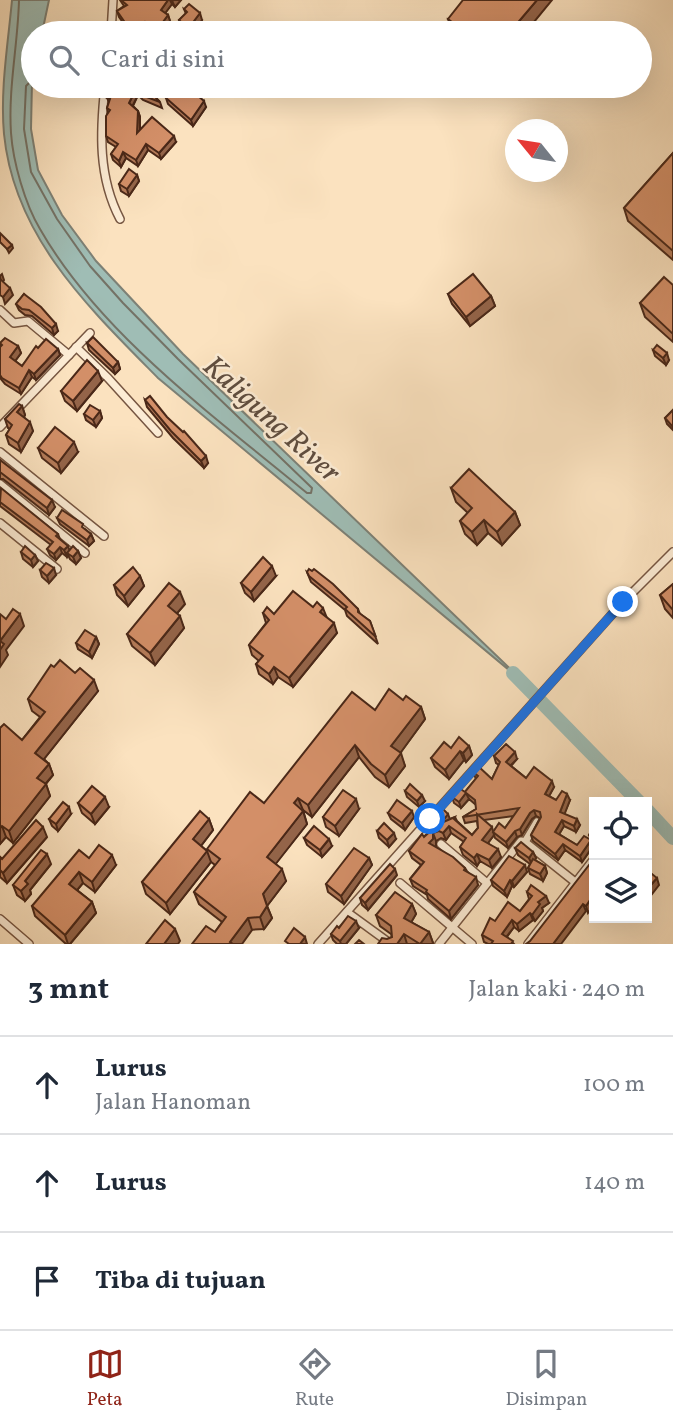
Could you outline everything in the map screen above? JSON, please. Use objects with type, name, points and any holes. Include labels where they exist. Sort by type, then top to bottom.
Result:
[{"type":"street","points":[[112,21],[113,0]]},
{"type":"street","points":[[103,98],[102,162],[111,202],[120,219]]},
{"type":"street","points":[[0,310],[15,323],[28,321],[69,355]]},
{"type":"street","points":[[0,427],[90,333]]},
{"type":"street","points":[[76,347],[158,433]]},
{"type":"street","points":[[0,452],[104,536]]},
{"type":"street","points":[[0,484],[86,553]]},
{"type":"street","points":[[0,523],[57,569]]},
{"type":"street","points":[[318,944],[623,602],[673,552]]},
{"type":"street","points":[[525,842],[537,822]]},
{"type":"street","points":[[439,944],[520,842],[525,842],[575,883]]},
{"type":"street","points":[[441,844],[487,883]]},
{"type":"street","points":[[527,944],[593,860]]},
{"type":"street","points":[[400,883],[472,944]]},
{"type":"street","points":[[347,912],[391,944]]},
{"type":"street","points":[[0,921],[29,944]]},
{"type":"water","name":"Kaligung River","points":[[12,0],[49,0],[45,21],[21,21],[21,98],[32,98],[31,129],[38,170],[62,215],[96,261],[183,354],[527,685],[158,378],[106,325],[59,268],[39,238],[23,206],[11,171],[4,134],[4,84]]},
{"type":"building","points":[[121,0],[168,0],[161,10],[168,15],[164,21],[124,21],[117,11],[127,5]]},
{"type":"building","points":[[463,0],[537,0],[519,21],[448,19]]},
{"type":"building","points":[[189,4],[200,13],[194,21],[180,21],[187,12],[184,9]]},
{"type":"building","points":[[107,98],[132,98],[129,103],[138,111],[137,133],[152,117],[174,136],[159,153],[146,144],[136,160],[123,152],[119,161],[111,154],[118,144],[106,136],[106,116],[110,110],[107,108],[110,99]]},
{"type":"building","points":[[166,98],[200,98],[204,101],[191,120]]},
{"type":"building","points":[[673,153],[673,251],[624,208]]},
{"type":"building","points":[[129,169],[137,175],[127,189],[119,184]]},
{"type":"building","points":[[0,233],[12,245],[7,249],[0,242]]},
{"type":"building","points":[[473,274],[491,296],[466,317],[448,294]]},
{"type":"building","points":[[664,277],[673,285],[673,334],[640,303]]},
{"type":"building","points":[[0,279],[10,288],[3,297],[0,295]]},
{"type":"building","points":[[24,294],[41,307],[56,324],[52,328],[29,310],[16,304]]},
{"type":"building","points":[[93,337],[118,362],[113,368],[87,343]]},
{"type":"building","points":[[5,338],[18,346],[10,357],[22,366],[36,346],[38,348],[46,339],[58,349],[34,374],[29,370],[19,388],[0,375],[0,343]]},
{"type":"building","points":[[657,345],[667,353],[663,358],[653,350]]},
{"type":"building","points":[[87,360],[98,371],[73,401],[61,391]]},
{"type":"building","points":[[150,396],[206,456],[201,461],[145,400]]},
{"type":"building","points":[[19,404],[22,406],[17,412],[30,422],[18,443],[6,435],[12,425],[5,419]]},
{"type":"building","points":[[90,405],[100,411],[93,420],[84,414]]},
{"type":"building","points":[[673,410],[673,425],[672,426],[665,418]]},
{"type":"building","points":[[55,427],[74,442],[58,463],[38,448]]},
{"type":"building","points":[[0,460],[52,500],[47,508],[0,472]]},
{"type":"building","points":[[469,469],[515,512],[497,532],[484,520],[472,532],[460,521],[472,508],[451,488]]},
{"type":"building","points":[[1,488],[58,534],[56,536],[68,546],[64,550],[60,547],[54,554],[47,549],[53,542],[0,502]]},
{"type":"building","points":[[62,510],[83,524],[82,527],[91,534],[87,540],[57,518]]},
{"type":"building","points":[[25,546],[35,555],[31,560],[21,552]]},
{"type":"building","points":[[73,546],[78,551],[73,557],[67,553]]},
{"type":"building","points":[[263,557],[272,566],[251,592],[241,583]]},
{"type":"building","points":[[46,563],[54,568],[47,576],[40,570]]},
{"type":"building","points":[[133,567],[140,576],[124,596],[114,585]]},
{"type":"building","points":[[309,569],[314,569],[333,584],[358,612],[370,621],[376,637],[345,609],[347,607],[309,576]]},
{"type":"building","points":[[169,583],[180,592],[168,606],[180,616],[150,653],[127,634]]},
{"type":"building","points":[[673,584],[673,610],[660,595]]},
{"type":"building","points":[[293,591],[313,607],[317,602],[323,608],[320,612],[334,623],[289,678],[274,667],[269,674],[256,664],[263,656],[249,645],[269,620],[263,613],[267,607],[274,614]]},
{"type":"building","points":[[13,609],[20,614],[0,641],[0,614],[6,619]]},
{"type":"building","points":[[85,630],[96,637],[89,652],[76,643]]},
{"type":"building","points":[[60,660],[75,673],[80,668],[94,680],[35,753],[49,764],[37,778],[46,784],[9,831],[2,826],[0,828],[0,728],[4,724],[22,740],[45,712],[28,699],[51,665],[54,667]]},
{"type":"building","points":[[389,689],[403,700],[406,696],[421,707],[391,746],[401,753],[385,775],[371,764],[355,745],[308,805],[298,798],[294,803],[303,811],[267,857],[282,869],[263,894],[267,906],[260,917],[248,918],[230,942],[233,944],[192,944],[206,926],[215,932],[226,917],[194,892],[220,859],[207,849],[250,792],[264,803],[352,692],[375,710]]},
{"type":"building","points":[[459,737],[469,746],[463,753],[460,751],[445,770],[431,758],[444,742],[451,748]]},
{"type":"building","points":[[506,744],[515,752],[506,762],[526,778],[534,767],[552,781],[545,794],[556,800],[562,791],[567,794],[560,812],[577,819],[574,826],[562,820],[555,832],[577,845],[584,836],[589,839],[580,856],[563,844],[555,854],[531,835],[541,817],[540,812],[534,810],[506,842],[493,832],[499,823],[505,828],[519,808],[463,817],[476,809],[475,800],[466,793],[459,802],[452,797],[459,788],[465,792],[478,776],[473,772],[478,766],[492,779],[500,762],[494,756]]},
{"type":"building","points":[[410,784],[422,795],[417,801],[405,791]]},
{"type":"building","points":[[92,786],[105,797],[91,814],[78,803]]},
{"type":"building","points":[[343,790],[356,799],[335,826],[323,817]]},
{"type":"building","points":[[397,800],[412,811],[402,823],[388,813]]},
{"type":"building","points":[[63,802],[69,807],[56,824],[49,819]]},
{"type":"building","points":[[442,808],[448,814],[441,823],[455,817],[454,819],[472,835],[478,828],[477,814],[492,827],[482,840],[498,849],[489,860],[477,854],[474,858],[460,847],[466,838],[449,826],[443,833],[433,833],[433,839],[429,843],[453,857],[464,870],[476,877],[449,911],[426,892],[427,890],[410,879],[424,862],[409,851],[422,834],[424,837],[435,827],[430,823]]},
{"type":"building","points":[[200,811],[209,819],[193,839],[207,851],[166,903],[142,882]]},
{"type":"building","points":[[36,820],[43,827],[3,873],[0,870],[0,857],[2,859]]},
{"type":"building","points":[[384,823],[394,833],[387,840],[377,831]]},
{"type":"building","points":[[314,826],[329,839],[320,850],[304,838]]},
{"type":"building","points":[[521,842],[533,852],[529,858],[515,848]]},
{"type":"building","points":[[99,845],[112,855],[92,882],[79,872],[69,884],[92,902],[65,935],[32,906],[79,850],[89,858]]},
{"type":"building","points":[[354,848],[369,858],[341,896],[326,884]]},
{"type":"building","points":[[41,850],[47,854],[25,881],[28,884],[21,891],[13,885]]},
{"type":"building","points":[[509,856],[525,865],[512,881],[510,880],[504,891],[491,880]]},
{"type":"building","points":[[533,859],[545,866],[540,874],[528,868]]},
{"type":"building","points":[[390,864],[395,869],[365,903],[360,898]]},
{"type":"building","points":[[589,865],[589,902],[586,906],[583,904],[553,944],[526,944]]},
{"type":"building","points":[[531,885],[546,896],[538,902],[540,904],[532,915],[530,913],[517,924],[512,920],[502,934],[513,941],[511,944],[491,944],[493,941],[482,935],[490,918],[495,921],[508,902],[520,911],[532,896],[527,892]]},
{"type":"building","points":[[395,892],[412,904],[404,918],[429,932],[420,944],[404,934],[397,944],[378,944],[382,938],[392,937],[391,926],[376,915]]},
{"type":"building","points":[[348,916],[356,921],[340,941],[331,934]]},
{"type":"building","points":[[165,920],[175,929],[164,944],[146,944]]},
{"type":"building","points":[[294,928],[305,937],[300,944],[289,944],[285,941]]},
{"type":"waterway","name":"Kaligung River","points":[[513,673],[634,797]]},
{"type":"waterway","name":"Kaligung River","points":[[652,815],[673,838]]},
{"type":"route","points":[[430,819],[623,602]]}]
